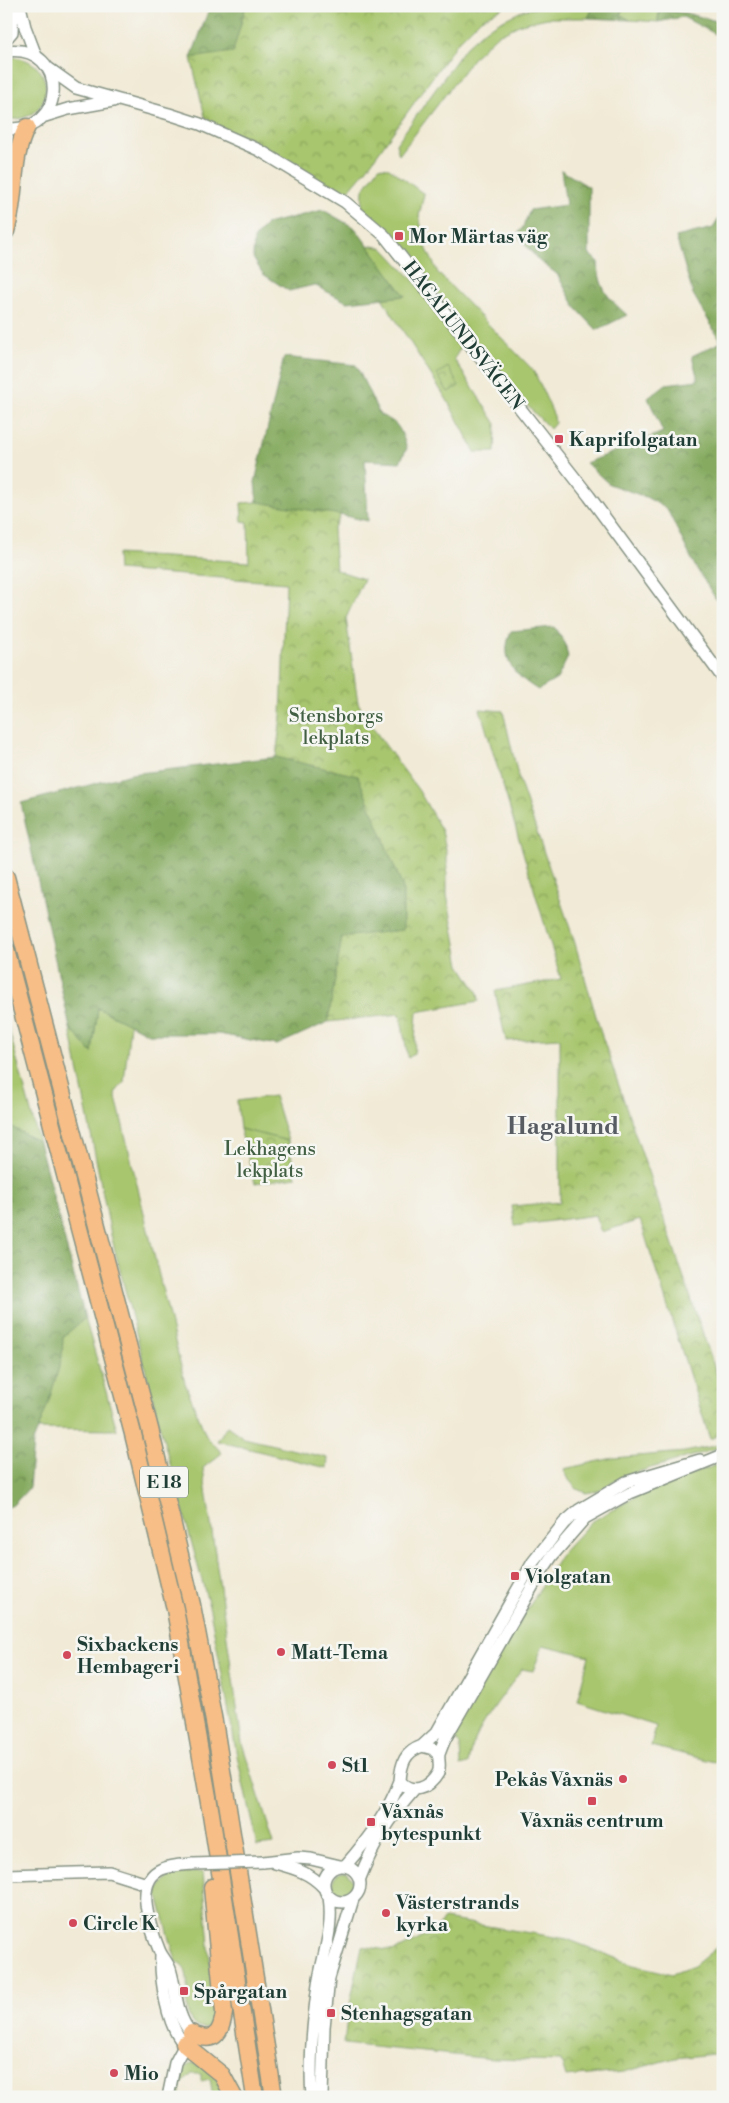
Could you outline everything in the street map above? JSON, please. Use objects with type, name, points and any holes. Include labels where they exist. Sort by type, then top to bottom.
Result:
[{"type":"highway","points":[[6,231],[11,211],[20,139],[27,127]]},
{"type":"highway","name":"E 18","points":[[6,878],[150,1428],[192,1605],[215,1727],[274,2097]]},
{"type":"highway","name":"E 18","points":[[6,950],[155,1521],[175,1609],[211,1814],[256,2097]]},
{"type":"highway","points":[[188,2038],[208,2038],[217,2035],[221,2031],[224,2013],[211,1875],[211,1814]]},
{"type":"highway","points":[[188,2038],[222,2075],[234,2097]]},
{"type":"street","points":[[6,39],[12,32],[13,6]]},
{"type":"street","points":[[20,6],[25,27],[36,56]]},
{"type":"street","points":[[6,50],[27,51],[36,56]]},
{"type":"street","name":"HAGALUNDSVÄGEN","points":[[36,56],[48,68],[76,88],[200,124],[259,150],[345,202],[384,235],[583,488],[723,678]]},
{"type":"street","points":[[42,118],[50,107],[54,94],[53,81],[48,68]]},
{"type":"street","name":"HAGALUNDSVÄGEN","points":[[27,127],[42,118],[68,109],[117,100]]},
{"type":"street","points":[[6,128],[27,127]]},
{"type":"street","points":[[312,2097],[313,2035],[317,2001],[332,1921],[324,1883],[328,1873],[343,1866],[358,1852],[382,1817],[400,1780],[401,1764],[407,1754],[422,1746],[436,1732],[533,1562],[564,1523],[579,1510],[626,1482],[676,1466],[703,1459],[717,1458]]},
{"type":"street","points":[[322,2097],[324,2027],[329,1978],[353,1899],[360,1890],[360,1878],[367,1859],[384,1830],[414,1790],[431,1782],[439,1771],[439,1755],[445,1739],[539,1575],[552,1556],[585,1518],[630,1493],[717,1458]]},
{"type":"street","points":[[422,1746],[433,1749],[439,1755]]},
{"type":"street","points":[[400,1780],[405,1788],[414,1790]]},
{"type":"street","points":[[168,2097],[175,2062],[188,2038],[178,2038],[171,2021],[161,1968],[161,1955],[154,1937],[146,1904],[147,1884],[161,1870],[193,1864],[271,1862],[288,1859],[311,1859],[343,1866],[354,1870],[360,1878]]},
{"type":"street","points":[[271,1862],[301,1871],[314,1879],[338,1902],[353,1899]]},
{"type":"street","points":[[6,1875],[109,1872],[147,1884]]},
{"type":"green space","points":[[210,6],[246,6],[233,52],[191,58]]},
{"type":"green space","points":[[246,6],[506,6],[481,19],[457,43],[366,170],[344,196],[206,121],[191,58],[233,52]]},
{"type":"green space","points":[[546,6],[593,8],[588,18],[547,18],[521,24],[496,36],[475,56],[399,155],[396,144],[466,47],[486,29],[505,19],[524,10]]},
{"type":"green space","points":[[593,8],[622,9],[621,15],[630,20],[588,18]]},
{"type":"green space","points":[[622,9],[659,10],[658,22],[630,20],[621,15]]},
{"type":"green space","points":[[659,10],[686,13],[723,23],[723,38],[683,17],[658,22]]},
{"type":"green space","points":[[6,58],[27,60],[38,68],[44,79],[46,91],[42,102],[35,112],[23,118],[6,119]]},
{"type":"green space","points":[[379,167],[389,168],[424,194],[419,216],[425,245],[438,273],[534,371],[554,416],[555,423],[550,429],[523,401],[429,282],[414,255],[362,207],[363,190]]},
{"type":"green space","points":[[561,170],[589,187],[589,254],[598,262],[600,279],[606,292],[627,315],[597,330],[576,308],[557,274],[539,261],[517,235],[523,227],[530,210],[566,205]]},
{"type":"green space","points":[[323,210],[355,228],[405,296],[347,302],[314,285],[289,291],[263,274],[253,258],[254,239],[266,224]]},
{"type":"green space","points":[[723,212],[723,610],[695,566],[667,509],[646,497],[609,484],[586,463],[663,432],[648,398],[666,384],[698,380],[692,356],[721,342],[693,294],[676,237],[713,228]]},
{"type":"green space","points":[[367,245],[383,248],[413,280],[461,347],[454,359],[496,424],[495,452],[475,452],[447,400],[382,298],[405,296]]},
{"type":"green space","points":[[284,357],[356,365],[380,415],[392,421],[401,431],[407,448],[400,462],[365,460],[368,521],[257,502],[255,482]]},
{"type":"green space","points":[[448,367],[459,386],[448,392],[437,374]]},
{"type":"green space","name":"Stensborgs lekplats","points":[[257,502],[341,515],[333,529],[336,570],[364,579],[346,618],[358,703],[378,735],[419,791],[442,831],[447,854],[447,895],[460,965],[478,993],[479,1001],[417,1012],[414,1054],[408,1058],[400,1014],[328,1022],[342,937],[403,930],[403,888],[358,776],[276,757],[281,716],[286,583],[118,570],[117,554],[249,562],[248,522],[242,521],[241,503]]},
{"type":"green space","points":[[554,627],[565,643],[568,657],[557,679],[538,690],[522,679],[511,666],[507,650],[508,641],[511,631]]},
{"type":"green space","points":[[480,709],[503,711],[519,780],[574,940],[600,1030],[723,1393],[723,1434],[710,1439],[640,1220],[601,1232],[595,1215],[515,1226],[512,1206],[560,1202],[560,1038],[506,1041],[495,991],[561,979]]},
{"type":"green space","points":[[276,757],[358,776],[403,888],[403,930],[342,937],[328,1022],[277,1045],[219,1034],[149,1034],[98,1008],[92,1053],[70,1028],[21,803],[131,774]]},
{"type":"green space","points":[[98,1008],[130,1024],[124,1082],[115,1093],[185,1383],[206,1436],[222,1453],[203,1468],[242,1743],[274,1844],[257,1846],[237,1756],[210,1610],[163,1438],[111,1235],[70,1028],[92,1052]]},
{"type":"green space","points":[[6,1019],[39,1142],[6,1124]]},
{"type":"green space","points":[[274,1096],[288,1141],[240,1129],[237,1101]]},
{"type":"green space","points":[[6,1124],[39,1142],[85,1318],[63,1337],[62,1357],[48,1404],[33,1442],[29,1488],[13,1505],[6,1508]]},
{"type":"green space","name":"Lekhagens lekplats","points":[[240,1129],[288,1141],[296,1177],[255,1183]]},
{"type":"green space","points":[[85,1318],[117,1430],[37,1429],[57,1372],[63,1336]]},
{"type":"green space","points":[[227,1426],[244,1438],[328,1458],[327,1468],[217,1441]]},
{"type":"green space","points":[[723,1444],[723,1447],[627,1475],[597,1491],[586,1493],[577,1489],[569,1480],[564,1469],[613,1458],[685,1452]]},
{"type":"green space","points":[[723,1463],[723,1764],[651,1746],[656,1726],[577,1701],[589,1656],[543,1645],[533,1671],[522,1669],[482,1726],[471,1751],[468,1764],[461,1766],[460,1745],[453,1735],[476,1693],[562,1553],[591,1522],[639,1495],[676,1479]]},
{"type":"green space","points":[[203,1872],[214,2008],[212,2025],[204,2029],[196,2026],[188,2014],[186,1973],[176,1961],[158,1896],[163,1882],[168,1878],[181,1873]]},
{"type":"green space","points":[[343,1873],[350,1876],[353,1883],[350,1890],[343,1893],[336,1890],[333,1883],[336,1876]]},
{"type":"green space","points":[[444,1919],[567,1939],[633,1965],[672,1974],[694,1966],[723,1942],[723,2053],[675,2058],[624,2072],[566,2077],[561,2061],[493,2059],[344,2044],[347,2018],[362,1946],[393,1951],[400,1949],[434,1932]]},
{"type":"green space","points":[[193,2063],[210,2072],[228,2097],[213,2097],[210,2079],[201,2081],[201,2074],[192,2074],[182,2084],[179,2097],[174,2097],[182,2072],[188,2065]]},
{"type":"place","name":"Mor Märtas väg","points":[[399,236]]},
{"type":"place","name":"Kaprifolgatan","points":[[559,439]]},
{"type":"place","name":"Violgatan","points":[[515,1576]]},
{"type":"place","name":"Matt-Tema","points":[[281,1652]]},
{"type":"place","name":"Sixbackens Hembageri","points":[[67,1655]]},
{"type":"place","name":"St1","points":[[332,1765]]},
{"type":"place","name":"Pekås Våxnäs","points":[[623,1779]]},
{"type":"place","name":"Våxnäs centrum","points":[[592,1801]]},
{"type":"place","name":"Våxnås bytespunkt","points":[[371,1822]]},
{"type":"place","name":"Västerstrands kyrka","points":[[386,1913]]},
{"type":"place","name":"Circle K","points":[[73,1923]]},
{"type":"place","name":"Spårgatan","points":[[184,1991]]},
{"type":"place","name":"Stenhagsgatan","points":[[331,2013]]},
{"type":"place","name":"Mio","points":[[114,2073]]},
{"type":"district","name":"Hagalund","points":[[563,1126]]}]
